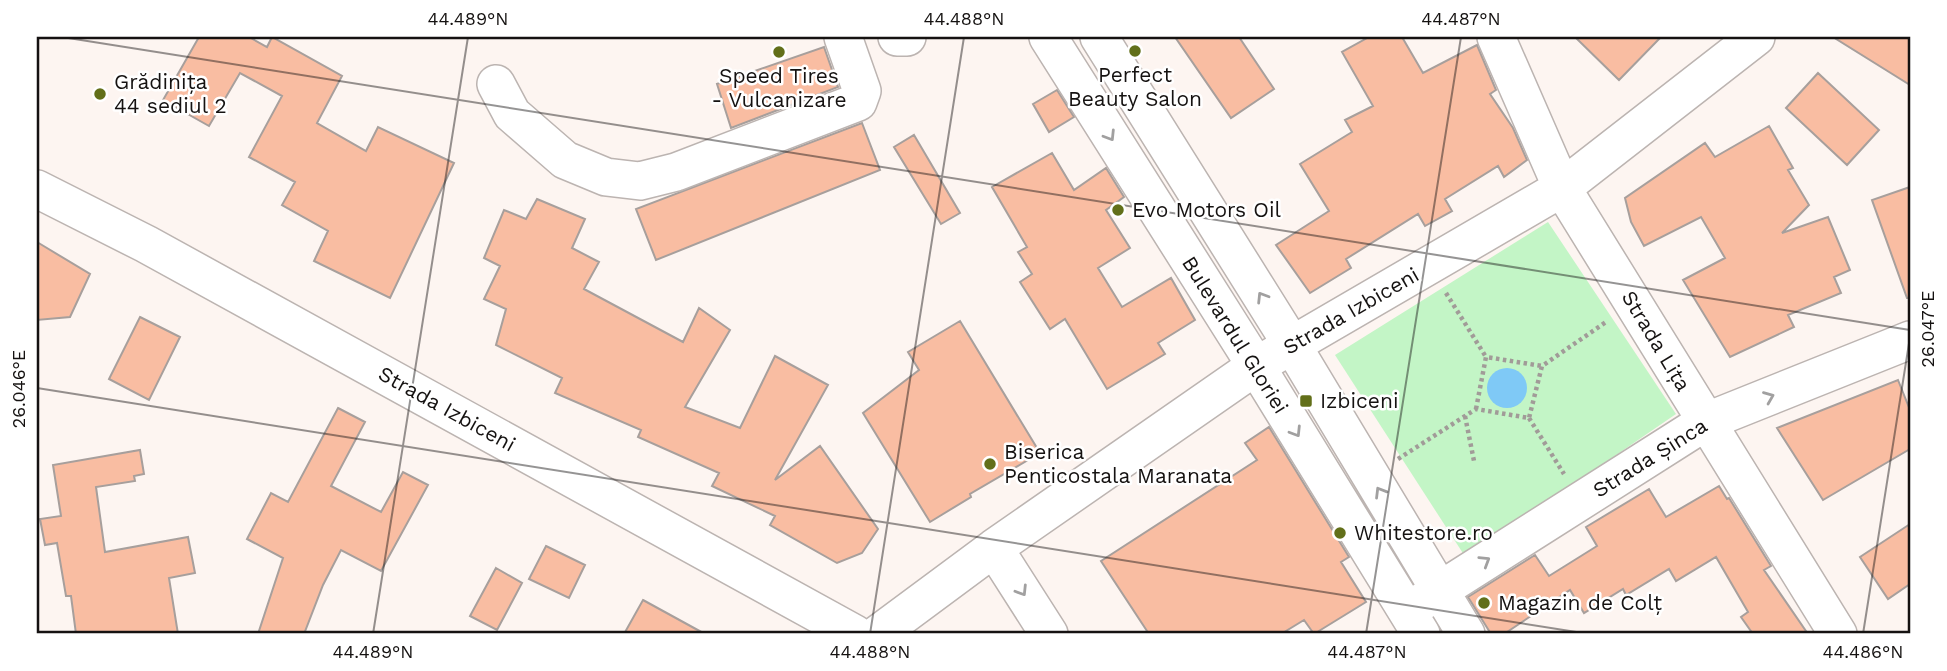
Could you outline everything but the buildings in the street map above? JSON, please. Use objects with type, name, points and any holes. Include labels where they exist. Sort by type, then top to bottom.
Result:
[{"type":"street","points":[[496,84],[512,114],[565,160],[607,177],[640,181],[676,172],[858,102],[862,91],[843,37]]},
{"type":"street","points":[[897,37],[906,37]]},
{"type":"street","name":"Bulevardul Gloriei","points":[[1048,37],[1256,366],[1414,623]]},
{"type":"street","name":"Bulevardul Gloriei","points":[[1099,37],[1292,345],[1466,634]]},
{"type":"street","name":"Strada Lița","points":[[1496,37],[1562,188],[1838,634]]},
{"type":"street","name":"Strada Izbiceni","points":[[878,634],[994,548],[1256,366],[1562,188],[1756,37]]},
{"type":"street","name":"Strada Izbiceni","points":[[37,189],[146,244],[855,634]]},
{"type":"street","name":"Strada Șinca","points":[[1414,623],[1438,591],[1706,422],[1910,341]]},
{"type":"street","points":[[994,548],[1049,634]]},
{"type":"path","points":[[1429,266],[1486,357],[1476,409]]},
{"type":"path","points":[[1581,501],[1529,418],[1542,366],[1633,303]]},
{"type":"path","points":[[1486,357],[1542,366]]},
{"type":"path","points":[[1371,477],[1476,409],[1529,418]]},
{"type":"path","points":[[1465,416],[1474,461]]},
{"type":"green space","points":[[1548,222],[1676,414],[1466,558],[1335,355]]},
{"type":"water","points":[[1507,368],[1515,369],[1521,374],[1526,380],[1526,396],[1521,402],[1515,407],[1507,408],[1499,407],[1493,402],[1488,396],[1487,388],[1488,380],[1493,374],[1499,369]]},
{"type":"place","name":"Perfect Beauty Salon","points":[[1135,51]]},
{"type":"place","name":"Speed Tires - Vulcanizare","points":[[779,52]]},
{"type":"place","name":"Grădinița 44 sediul 2","points":[[100,94]]},
{"type":"place","name":"Evo Motors Oil","points":[[1118,210]]},
{"type":"place","name":"Izbiceni","points":[[1306,401]]},
{"type":"place","name":"Biserica Penticostala Maranata","points":[[990,464]]},
{"type":"place","name":"Whitestore.ro","points":[[1340,533]]},
{"type":"place","name":"Magazin de Colț","points":[[1484,603]]}]
